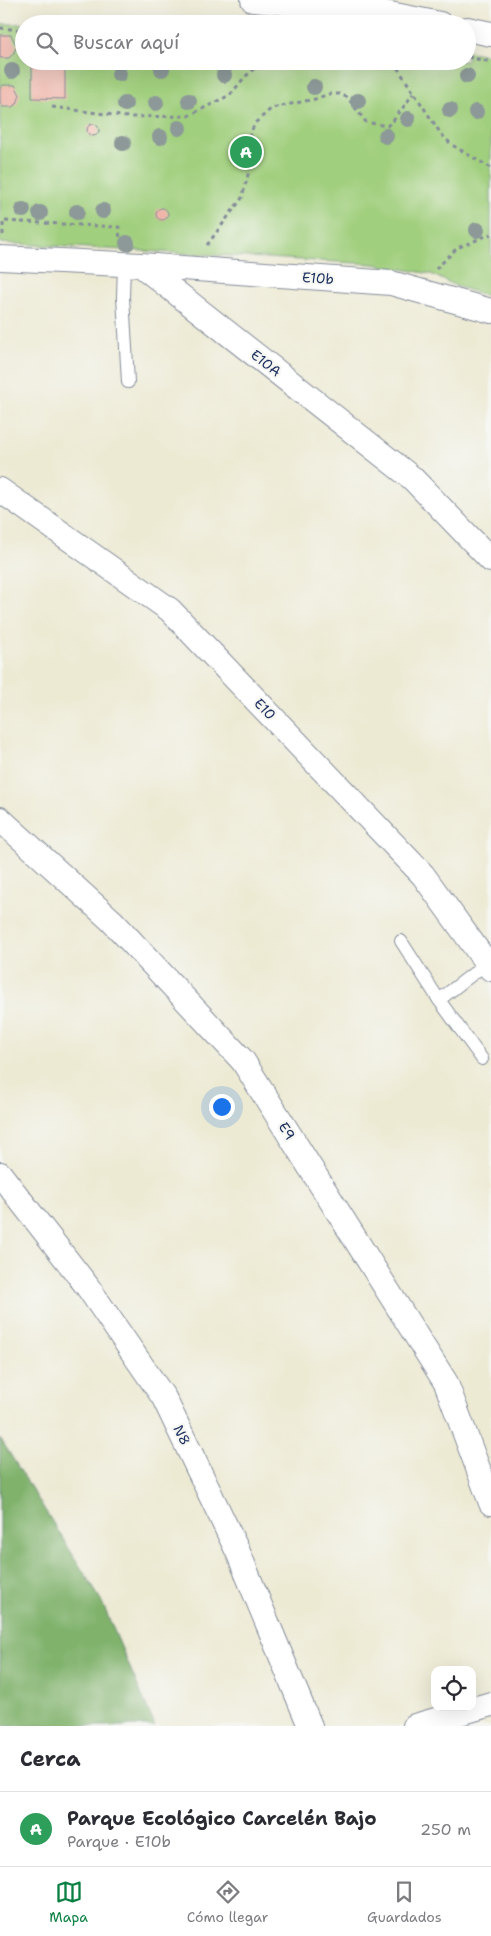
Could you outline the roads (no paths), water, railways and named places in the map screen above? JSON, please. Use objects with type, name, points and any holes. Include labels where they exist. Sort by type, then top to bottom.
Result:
[{"type":"street","points":[[253,0],[375,5],[409,15]]},
{"type":"street","points":[[476,31],[491,34]]},
{"type":"street","points":[[0,258],[132,264]]},
{"type":"street","name":"E10b","points":[[132,264],[391,283],[491,311]]},
{"type":"street","name":"E10A","points":[[132,264],[412,478],[491,560]]},
{"type":"street","name":"E10","points":[[0,490],[170,610],[423,875],[489,966]]},
{"type":"street","name":"E9","points":[[0,819],[112,921],[243,1061],[446,1382],[491,1503]]},
{"type":"street","name":"N8","points":[[0,1174],[87,1286],[164,1398],[238,1552],[310,1726]]},
{"type":"street","points":[[415,1726],[491,1704]]},
{"type":"lane","points":[[128,382],[123,297],[132,264]]},
{"type":"lane","points":[[400,941],[439,1000],[482,1059]]},
{"type":"lane","points":[[439,1000],[489,966]]},
{"type":"place","name":"Parque Ecológico Carcelén Bajo","points":[[246,152]]}]
